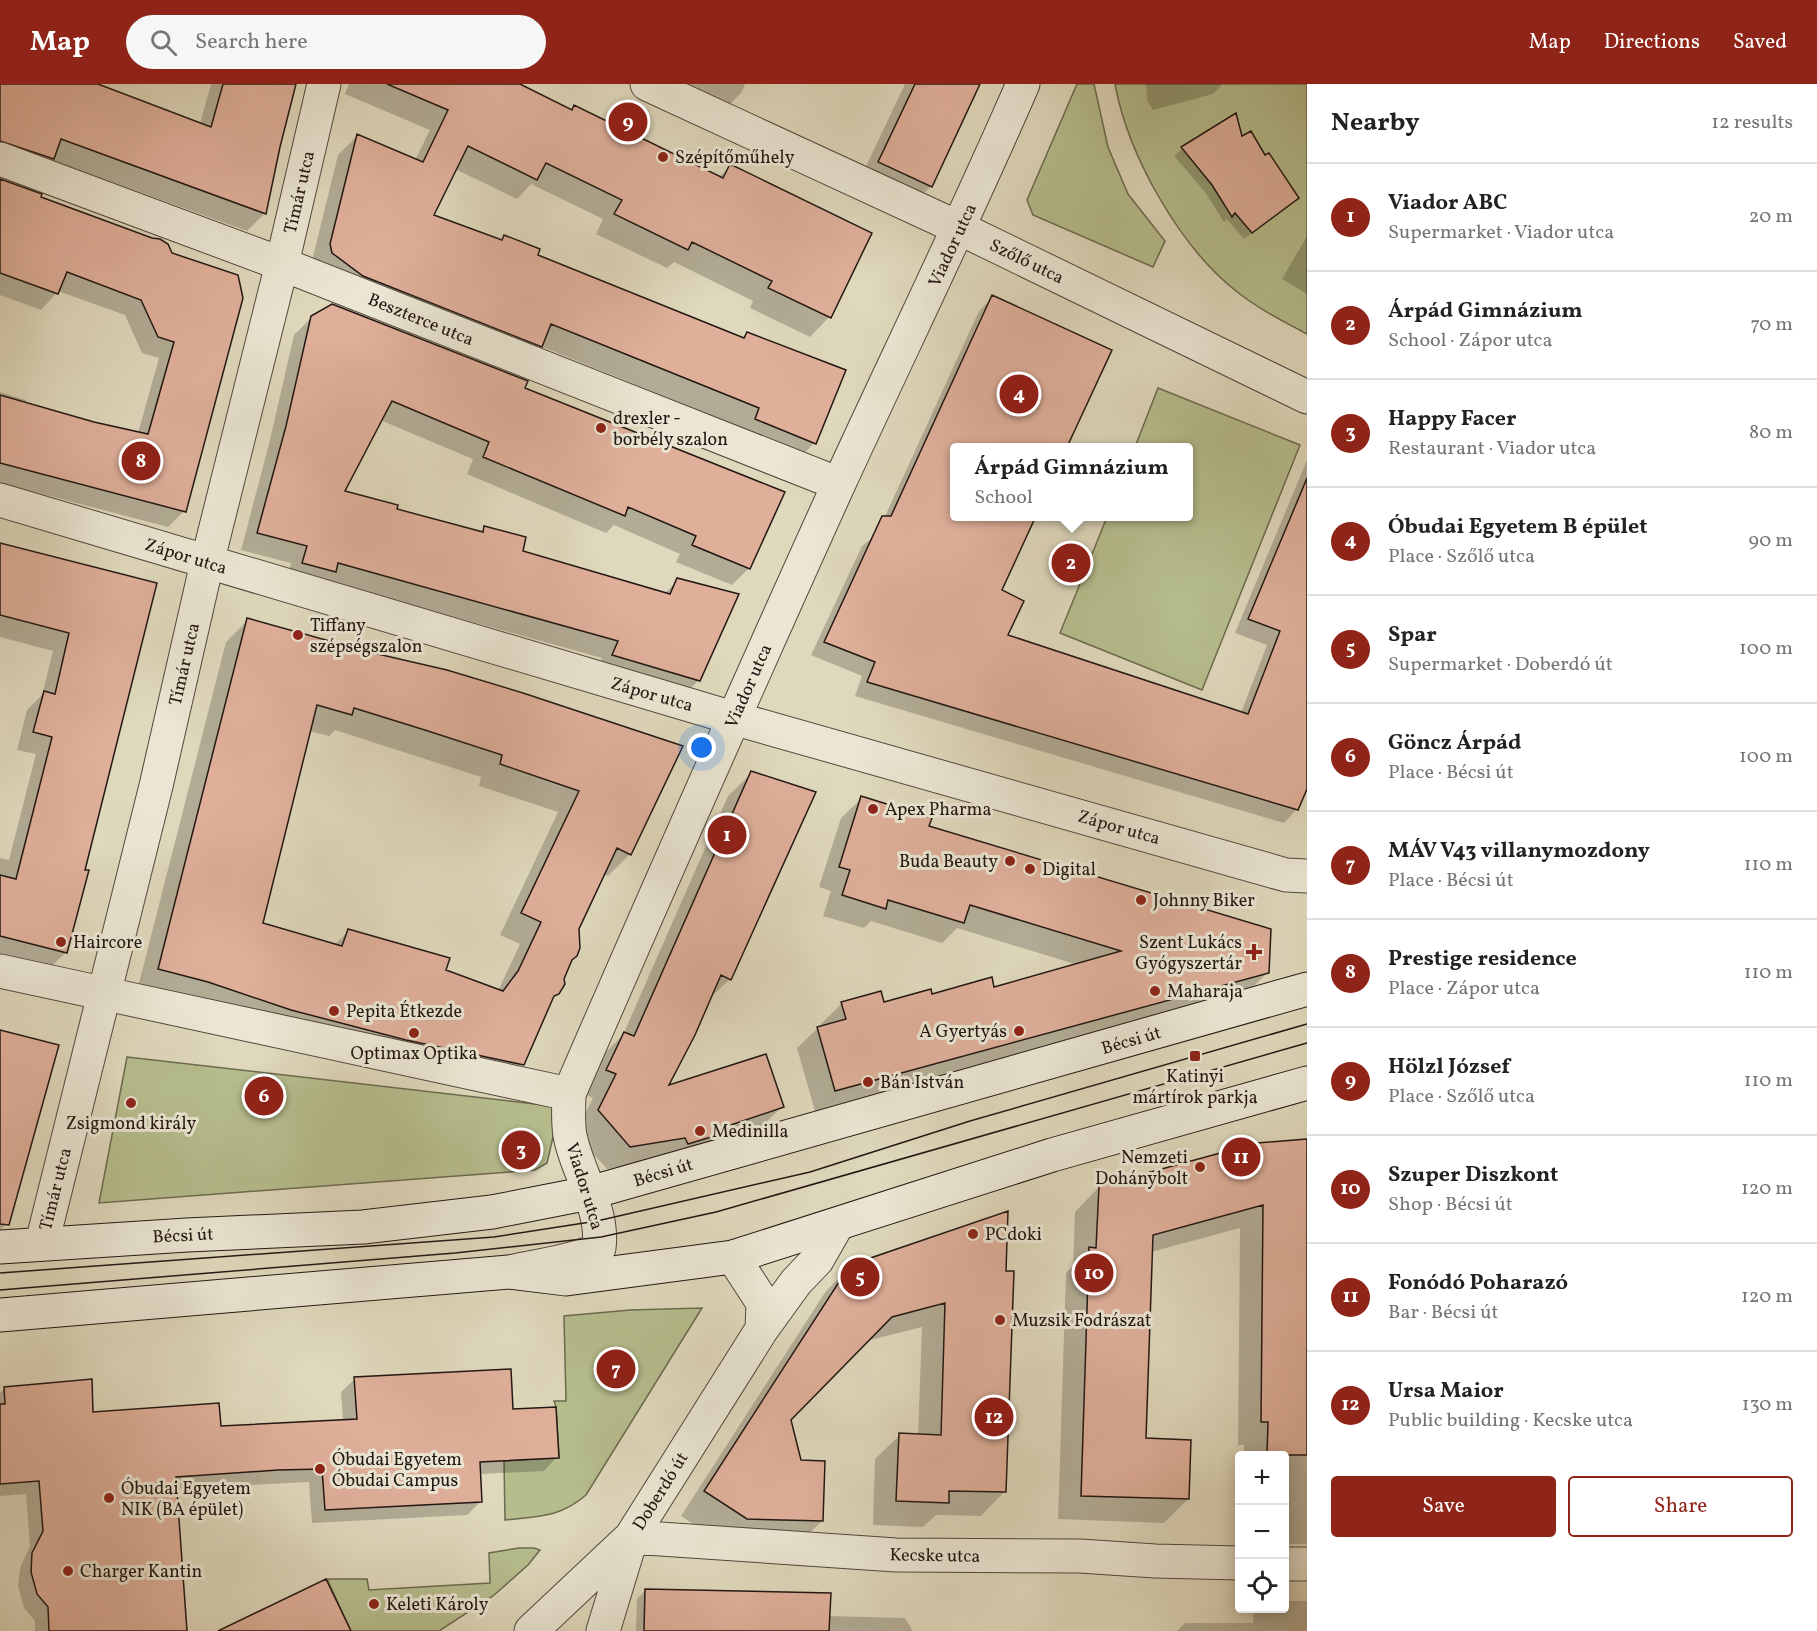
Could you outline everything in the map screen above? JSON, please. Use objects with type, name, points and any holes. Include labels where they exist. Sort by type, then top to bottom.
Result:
[{"type":"street","name":"Tímár utca","points":[[42,1243],[156,786],[207,563],[282,264],[324,84]]},
{"type":"street","name":"Szőlő utca","points":[[647,84],[959,228],[1307,397]]},
{"type":"street","name":"Viador utca","points":[[509,1272],[569,1259],[594,1252],[599,1248],[601,1237],[589,1193],[570,1139],[569,1094],[733,718],[1023,84]]},
{"type":"street","name":"Beszterce utca","points":[[0,159],[282,264],[839,484]]},
{"type":"street","name":"Zápor utca","points":[[0,500],[733,718],[1286,875],[1307,876]]},
{"type":"street","points":[[0,971],[569,1094]]},
{"type":"street","name":"Bécsi út","points":[[0,1247],[363,1227],[492,1212],[589,1193],[1307,989]]},
{"type":"street","points":[[0,1315],[509,1272],[566,1279],[733,1257],[1052,1155],[1307,1083]]},
{"type":"street","name":"Doberdó út","points":[[531,1631],[631,1537],[762,1329],[795,1282],[817,1260],[837,1225]]},
{"type":"street","points":[[733,1257],[763,1303],[762,1329]]},
{"type":"street","points":[[603,1631],[631,1537]]},
{"type":"street","name":"Kecske utca","points":[[631,1537],[896,1555],[1080,1556],[1235,1563]]},
{"type":"street","points":[[1289,1564],[1307,1564]]},
{"type":"green space","points":[[1077,84],[1094,84],[1108,147],[1128,194],[1165,241],[1153,267],[1033,215],[1027,200]]},
{"type":"green space","points":[[1115,84],[1307,84],[1307,334],[1270,314],[1236,291],[1195,250],[1159,197],[1144,169],[1131,140]]},
{"type":"green space","points":[[1158,388],[1300,445],[1202,690],[1060,633],[1105,521],[1193,521],[1193,443],[1137,443]]},
{"type":"green space","points":[[127,1057],[560,1107],[547,1163],[535,1170],[99,1203]]},
{"type":"green space","points":[[702,1308],[586,1495],[567,1508],[548,1515],[505,1520],[504,1461],[559,1457],[554,1401],[566,1401],[564,1316],[630,1310]]},
{"type":"green space","points":[[519,1548],[540,1550],[528,1565],[493,1596],[439,1631],[351,1631],[327,1579],[367,1579],[369,1590],[490,1583],[489,1553]]},
{"type":"building","points":[[0,84],[98,84],[211,127],[223,84],[296,84],[266,214],[61,139],[54,159],[0,141]]},
{"type":"building","points":[[387,84],[520,84],[572,110],[574,105],[723,178],[730,164],[872,233],[831,318],[768,288],[772,281],[692,242],[688,250],[614,214],[622,200],[546,163],[537,180],[468,146],[434,215],[502,240],[504,235],[540,249],[538,255],[744,338],[747,332],[846,370],[816,444],[755,419],[759,408],[551,324],[542,347],[363,276],[332,253],[330,244],[357,134],[423,162],[448,110]]},
{"type":"building","points":[[915,84],[980,84],[932,187],[878,162]]},
{"type":"building","points":[[1236,113],[1242,136],[1251,131],[1265,155],[1269,153],[1299,198],[1252,233],[1235,213],[1232,217],[1212,185],[1181,147]]},
{"type":"building","points":[[0,179],[42,194],[41,197],[160,239],[168,244],[172,253],[238,275],[243,298],[186,512],[0,463],[0,395],[94,422],[148,434],[174,342],[158,337],[141,300],[67,272],[58,294],[0,273]]},
{"type":"building","points":[[992,295],[1112,350],[1069,443],[950,443],[950,521],[1034,521],[1002,590],[1024,601],[1008,635],[1248,714],[1280,631],[1248,619],[1307,478],[1307,789],[1298,810],[867,682],[875,662],[824,642],[882,516],[891,516]]},
{"type":"building","points":[[332,304],[528,381],[525,388],[785,492],[750,569],[692,545],[696,536],[628,507],[625,516],[483,457],[489,442],[392,401],[345,491],[398,505],[397,509],[483,532],[484,526],[526,537],[523,551],[670,594],[677,578],[739,594],[700,681],[612,655],[618,641],[338,563],[336,572],[302,563],[307,546],[257,533],[286,426],[311,316]]},
{"type":"building","points":[[0,543],[157,583],[85,870],[89,870],[67,953],[0,936],[0,875],[16,879],[52,737],[33,732],[44,691],[55,694],[69,633],[0,615]]},
{"type":"building","points":[[247,618],[369,652],[447,670],[683,746],[631,855],[617,848],[579,929],[580,948],[564,979],[565,984],[559,994],[554,996],[524,1065],[406,1040],[291,1010],[208,982],[158,969]],"holes":[[[317,705],[352,715],[354,708],[502,755],[500,764],[579,791],[521,913],[541,922],[518,971],[503,991],[446,970],[450,958],[348,929],[342,946],[263,923]]]},
{"type":"building","points":[[751,771],[816,792],[731,980],[721,975],[695,1035],[669,1085],[766,1054],[784,1107],[719,1129],[721,1134],[688,1144],[685,1138],[630,1147],[598,1110],[616,1074],[606,1070],[624,1032],[634,1036]]},
{"type":"building","points":[[861,796],[932,818],[929,826],[1271,929],[1269,973],[835,1091],[817,1027],[846,1019],[841,1002],[881,991],[884,1002],[931,989],[932,994],[992,977],[994,987],[1121,951],[970,905],[964,923],[888,900],[886,909],[842,895],[850,870],[839,867]]},
{"type":"building","points":[[0,1030],[59,1045],[9,1225],[0,1224]]},
{"type":"building","points":[[1307,1139],[1307,1455],[1289,1455],[1289,1451],[1267,1451],[1268,1422],[1261,1422],[1263,1205],[1153,1235],[1146,1438],[1191,1440],[1189,1499],[1081,1496],[1089,1247],[1096,1248],[1099,1186],[1257,1143]]},
{"type":"building","points":[[1008,1211],[1006,1271],[1014,1271],[1006,1492],[949,1491],[949,1503],[896,1501],[899,1433],[941,1435],[945,1303],[892,1317],[791,1420],[801,1460],[825,1461],[823,1521],[747,1519],[704,1491],[850,1265]]},
{"type":"building","points":[[511,1369],[513,1409],[556,1407],[559,1458],[480,1462],[482,1502],[325,1510],[322,1469],[176,1477],[187,1631],[49,1631],[48,1607],[37,1594],[31,1572],[32,1553],[43,1531],[39,1481],[0,1484],[0,1404],[5,1404],[4,1387],[92,1379],[93,1412],[219,1403],[221,1426],[357,1419],[354,1377]]},
{"type":"building","points":[[326,1579],[351,1631],[218,1631]]},
{"type":"building","points":[[645,1589],[831,1593],[829,1631],[644,1631]]},
{"type":"tram line","points":[[0,1273],[494,1237],[597,1221],[810,1172],[970,1121],[1307,1024]]},
{"type":"tram line","points":[[0,1290],[455,1253],[601,1237],[716,1212],[1307,1043]]},
{"type":"place","name":"Hölzl József","points":[[628,122]]},
{"type":"place","name":"Szépítőműhely","points":[[663,157]]},
{"type":"place","name":"Óbudai Egyetem B épület","points":[[1019,394]]},
{"type":"place","name":"drexler - borbély szalon","points":[[601,428]]},
{"type":"place","name":"Prestige residence","points":[[141,461]]},
{"type":"place","name":"Árpád Gimnázium","points":[[1071,563]]},
{"type":"place","name":"Tiffany szépségszalon","points":[[298,635]]},
{"type":"place","name":"Apex Pharma","points":[[873,809]]},
{"type":"place","name":"Viador ABC","points":[[727,835]]},
{"type":"place","name":"Buda Beauty","points":[[1010,861]]},
{"type":"place","name":"Digital","points":[[1030,869]]},
{"type":"place","name":"Johnny Biker","points":[[1141,900]]},
{"type":"place","name":"Haircore","points":[[61,942]]},
{"type":"place","name":"Szent Lukács Gyógyszertár","points":[[1254,952]]},
{"type":"place","name":"Maharaja","points":[[1155,991]]},
{"type":"place","name":"Pepita Étkezde","points":[[334,1011]]},
{"type":"place","name":"A Gyertyás","points":[[1019,1031]]},
{"type":"place","name":"Optimax Optika","points":[[414,1033]]},
{"type":"place","name":"Katinyi mártírok parkja","points":[[1195,1056]]},
{"type":"place","name":"Bán István","points":[[868,1082]]},
{"type":"place","name":"Göncz Árpád","points":[[264,1096]]},
{"type":"place","name":"Zsigmond király","points":[[131,1103]]},
{"type":"place","name":"Medinilla","points":[[700,1131]]},
{"type":"place","name":"Happy Facer","points":[[521,1150]]},
{"type":"place","name":"Fonódó Poharazó","points":[[1241,1157]]},
{"type":"place","name":"Nemzeti Dohánybolt","points":[[1200,1167]]},
{"type":"place","name":"PCdoki","points":[[973,1234]]},
{"type":"place","name":"Szuper Diszkont","points":[[1094,1273]]},
{"type":"place","name":"Spar","points":[[860,1277]]},
{"type":"place","name":"Muzsik Fodrászat","points":[[1000,1320]]},
{"type":"place","name":"MÁV V43 villanymozdony","points":[[616,1369]]},
{"type":"place","name":"Ursa Maior","points":[[994,1417]]},
{"type":"place","name":"Óbudai Egyetem Óbudai Campus","points":[[320,1469]]},
{"type":"place","name":"Óbudai Egyetem NIK (BA épület)","points":[[109,1498]]},
{"type":"place","name":"Charger Kantin","points":[[68,1571]]},
{"type":"place","name":"Keleti Károly","points":[[374,1604]]}]
